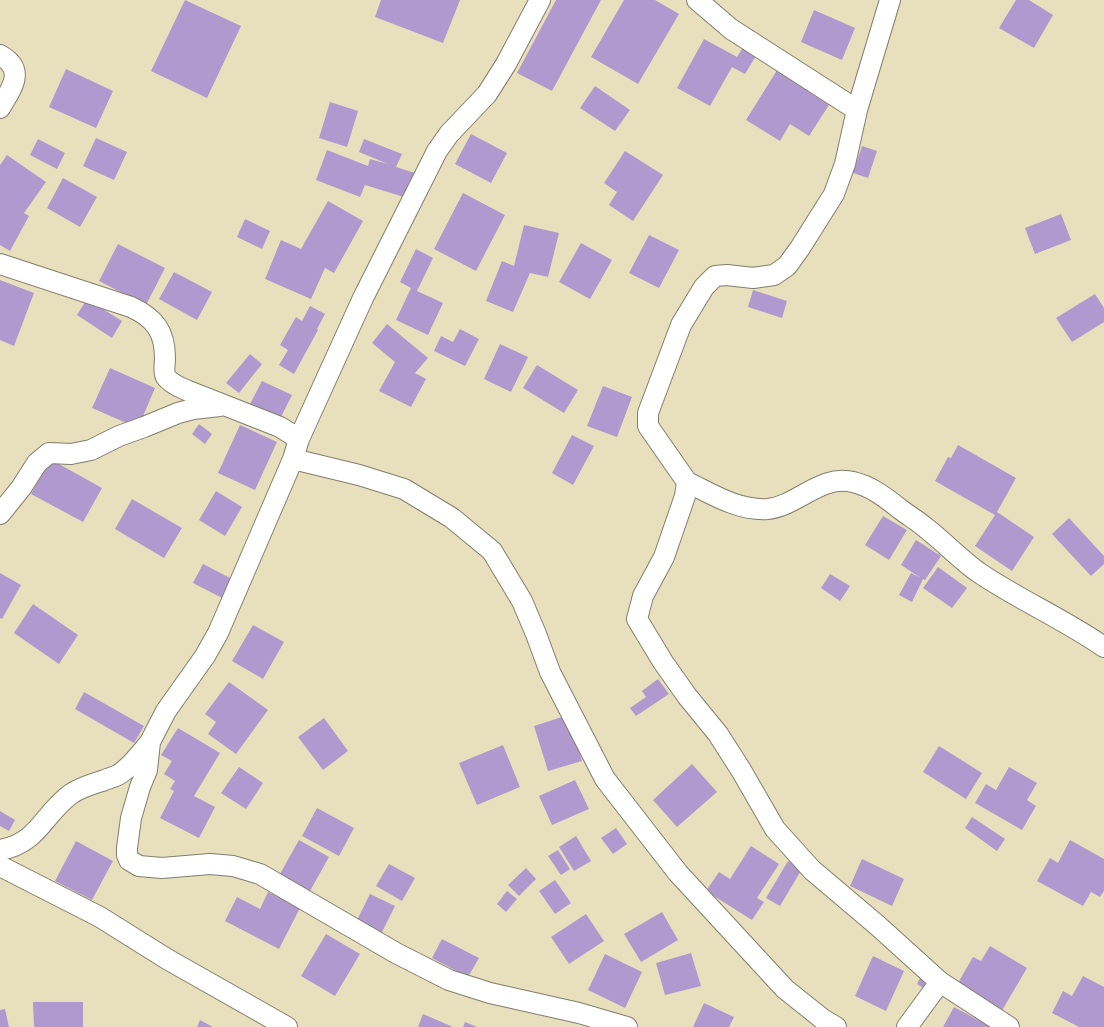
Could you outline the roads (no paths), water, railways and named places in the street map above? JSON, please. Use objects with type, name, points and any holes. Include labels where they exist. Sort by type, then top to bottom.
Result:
[{"type":"street","points":[[0,850],[27,840],[61,804],[78,790],[117,776],[134,761],[150,742],[166,711],[206,657],[293,459],[298,439],[363,298],[436,151],[449,134],[488,94],[540,0]]},
{"type":"street","points":[[697,0],[731,29],[857,110]]},
{"type":"street","points":[[890,0],[857,110],[845,164],[834,194],[801,248],[787,266],[764,277],[715,276],[704,287],[681,325],[648,412],[648,426],[687,482],[735,505],[770,509],[813,489],[846,480],[869,488],[884,496],[927,528],[978,572],[1104,647]]},
{"type":"street","points":[[0,55],[13,66],[15,74],[13,85],[0,108]]},
{"type":"street","points":[[0,264],[143,313],[155,324],[162,337],[165,347],[165,373],[172,383],[280,428],[298,439]]},
{"type":"street","points":[[0,514],[37,463],[49,453],[71,454],[91,450],[119,436],[178,413],[223,405]]},
{"type":"street","points":[[293,459],[404,489],[452,518],[492,551],[522,601],[549,672],[604,779],[678,873],[785,989],[836,1027]]},
{"type":"street","points":[[687,482],[663,557],[643,596],[637,619],[663,662],[718,734],[775,830],[812,870],[940,982],[1009,1027]]},
{"type":"street","points":[[150,742],[147,770],[131,818],[128,836],[127,855],[129,860],[139,866],[162,868],[210,864],[233,866],[260,874],[396,953],[448,980],[490,993],[579,1013],[627,1027]]},
{"type":"street","points":[[0,866],[100,917],[287,1027]]},
{"type":"street","points":[[907,1027],[940,982]]}]
